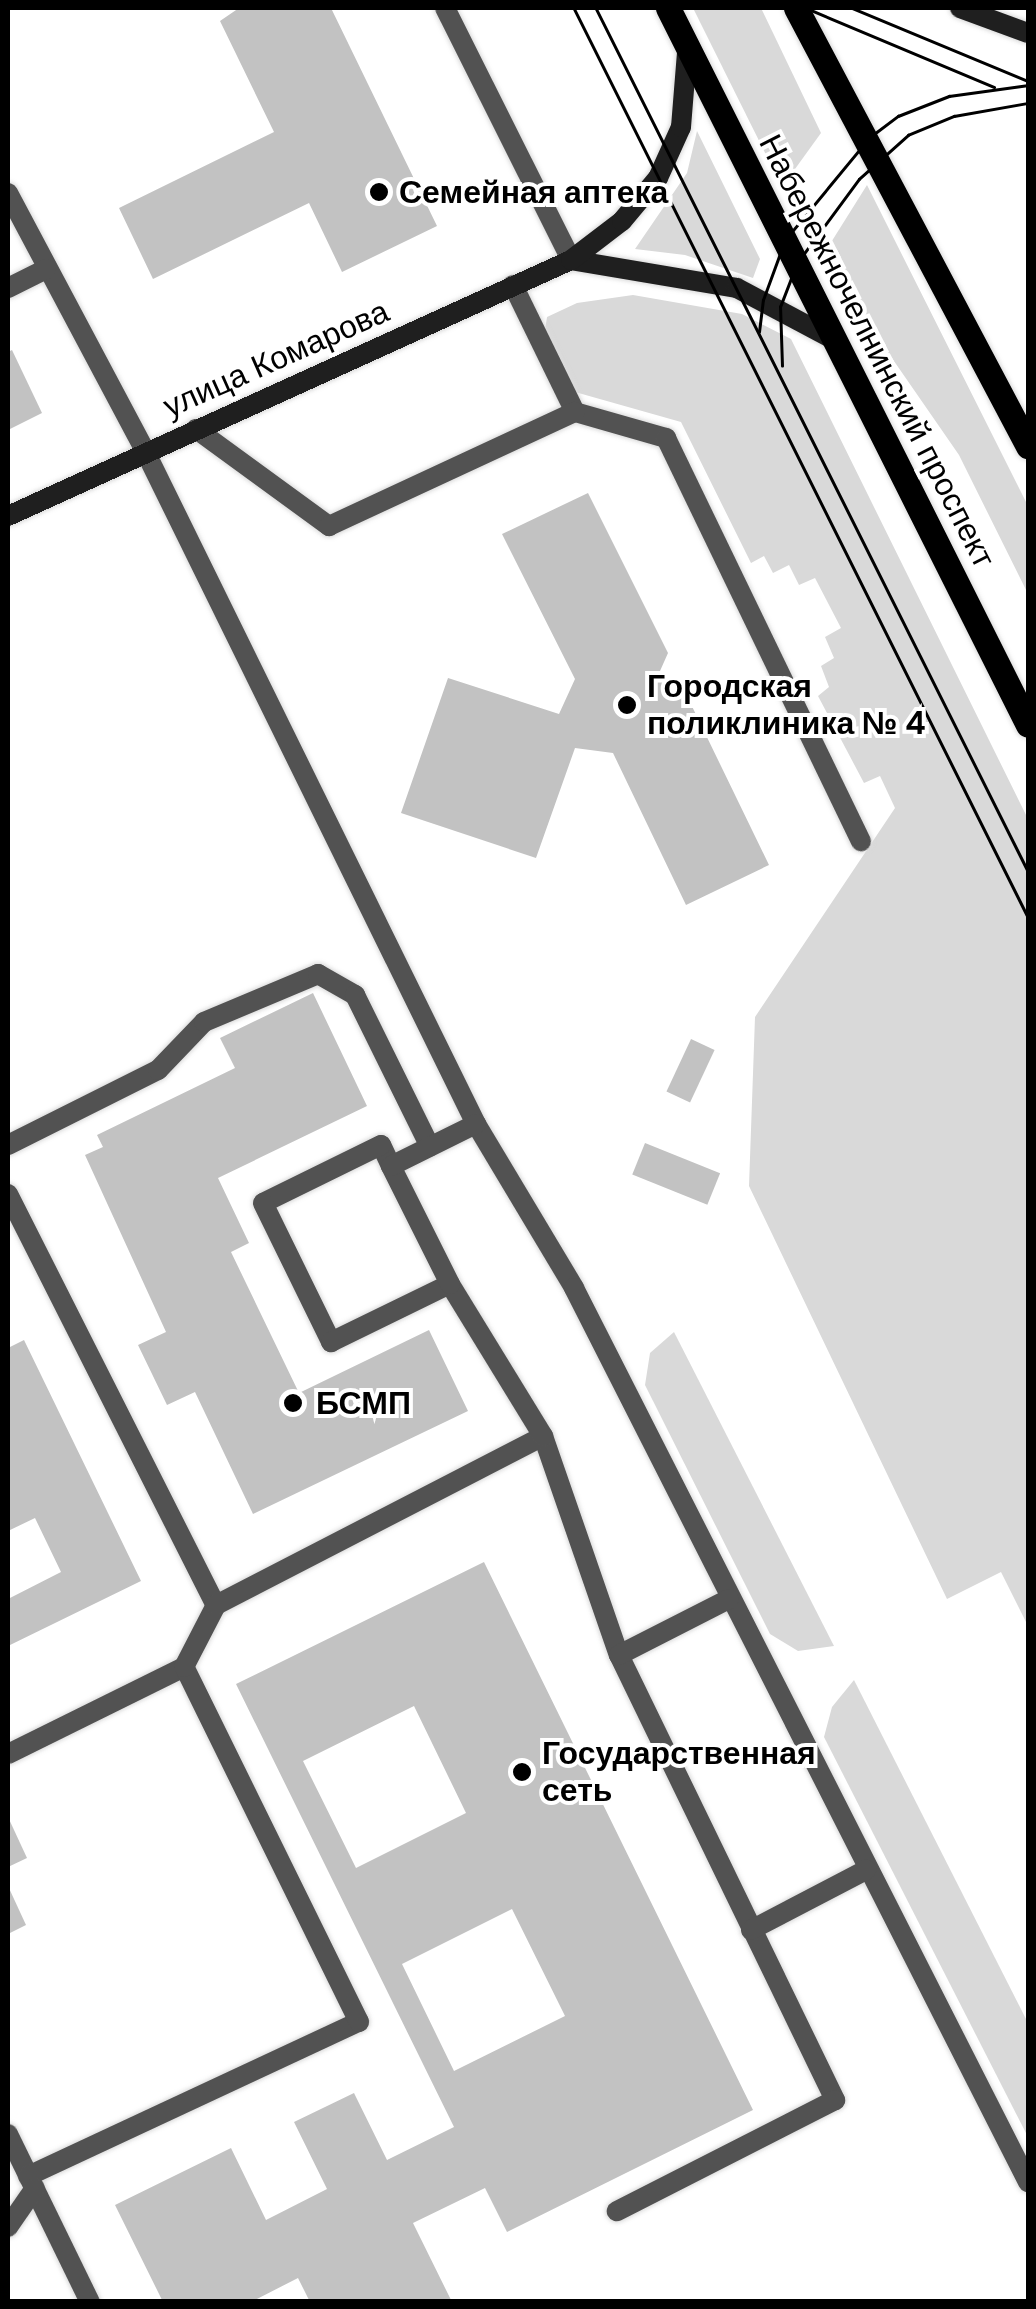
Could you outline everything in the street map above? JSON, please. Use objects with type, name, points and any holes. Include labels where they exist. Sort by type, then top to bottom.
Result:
[{"type":"main road","name":"Набережночелнинский проспект","points":[[668,8],[1028,725]]},
{"type":"main road","points":[[796,8],[1028,446]]},
{"type":"street","points":[[445,8],[571,260],[737,288],[835,340]]},
{"type":"street","points":[[960,8],[1028,33]]},
{"type":"street","name":"улица Комарова","points":[[8,516],[571,260],[622,222],[658,178],[681,127],[690,70],[684,40]]},
{"type":"street","points":[[8,193],[145,452],[476,1124],[574,1288],[728,1599],[1028,2182]]},
{"type":"street","points":[[8,288],[46,270]]},
{"type":"street","points":[[513,285],[575,412]]},
{"type":"street","points":[[196,429],[330,526],[575,412],[666,438],[861,841]]},
{"type":"street","points":[[8,1145],[158,1070],[204,1022],[318,974],[355,995],[430,1147]]},
{"type":"street","points":[[391,1166],[476,1124]]},
{"type":"street","points":[[450,1284],[331,1342],[263,1204],[381,1145],[450,1284],[543,1436],[620,1656],[835,2100],[617,2211]]},
{"type":"street","points":[[8,1194],[216,1604]]},
{"type":"street","points":[[8,1754],[184,1667],[216,1604],[543,1436]]},
{"type":"street","points":[[620,1656],[728,1599]]},
{"type":"street","points":[[8,2227],[31,2182],[359,2022],[184,1667]]},
{"type":"street","points":[[751,1930],[866,1870]]},
{"type":"street","points":[[8,2134],[90,2302]]},
{"type":"shaded area","points":[[693,8],[761,8],[821,133],[782,187]]},
{"type":"shaded area","points":[[697,131],[760,259],[753,278],[685,255],[635,249],[687,173]]},
{"type":"shaded area","points":[[867,185],[1028,506],[1028,594],[959,455],[860,312],[830,244]]},
{"type":"shaded area","points":[[633,295],[742,314],[791,339],[1028,819],[1028,1626],[1001,1572],[947,1599],[749,1186],[755,1017],[895,808],[880,776],[864,783],[818,696],[829,687],[821,666],[834,658],[825,637],[841,628],[815,578],[799,585],[789,565],[773,573],[764,556],[751,563],[681,422],[575,392],[545,330],[547,317],[577,303]]},
{"type":"shaded area","points":[[674,1332],[834,1646],[798,1651],[770,1634],[645,1385],[650,1353]]},
{"type":"shaded area","points":[[854,1680],[1028,2023],[1028,2137],[824,1737],[832,1707]]},
{"type":"building","points":[[239,8],[331,8],[437,226],[342,272],[309,203],[153,279],[119,208],[274,132],[220,21]]},
{"type":"building","points":[[12,350],[42,413],[8,430],[8,352]]},
{"type":"building","name":"Городская поликлиника № 4","points":[[588,493],[668,653],[660,671],[671,694],[687,696],[769,865],[686,905],[613,753],[575,748],[536,858],[401,813],[448,678],[559,714],[575,679],[502,534]]},
{"type":"building","points":[[313,993],[367,1106],[218,1178],[249,1243],[231,1252],[299,1393],[429,1330],[468,1411],[253,1514],[195,1392],[167,1405],[138,1345],[166,1332],[85,1155],[103,1147],[97,1135],[235,1068],[220,1038]]},
{"type":"building","points":[[691,1039],[715,1050],[690,1103],[666,1092]]},
{"type":"building","points":[[645,1143],[720,1173],[707,1205],[632,1175]]},
{"type":"building","points":[[24,1340],[141,1581],[8,1646],[8,1599],[61,1572],[35,1518],[8,1531],[8,1348]]},
{"type":"building","points":[[484,1562],[753,2110],[507,2232],[485,2188],[413,2223],[452,2302],[310,2302],[298,2278],[251,2302],[163,2302],[115,2205],[231,2148],[266,2220],[327,2189],[294,2122],[354,2093],[387,2160],[454,2127],[236,1684]],"holes":[[[414,1706],[466,1813],[356,1868],[303,1761]],[[512,1909],[565,2016],[454,2071],[402,1964]]]},
{"type":"building","points":[[8,1817],[27,1858],[8,1867]]},
{"type":"building","points":[[8,1886],[26,1925],[8,1934]]},
{"type":"tram line","points":[[574,8],[1028,917]]},
{"type":"tram line","points":[[596,8],[1028,871]]},
{"type":"tram line","points":[[806,8],[994,87]]},
{"type":"tram line","points":[[852,8],[1028,81]]},
{"type":"tram line","points":[[759,332],[763,300],[785,240],[870,137],[898,116],[949,96],[1028,85]]},
{"type":"tram line","points":[[782,366],[780,307],[797,263],[859,179],[908,135],[954,116],[1028,103]]},
{"type":"place","name":"Семейная аптека","points":[[379,192]]},
{"type":"place","name":"Городская поликлиника № 4","points":[[627,705]]},
{"type":"place","name":"БСМП","points":[[293,1403]]},
{"type":"place","name":"Государственная сеть","points":[[522,1772]]}]
